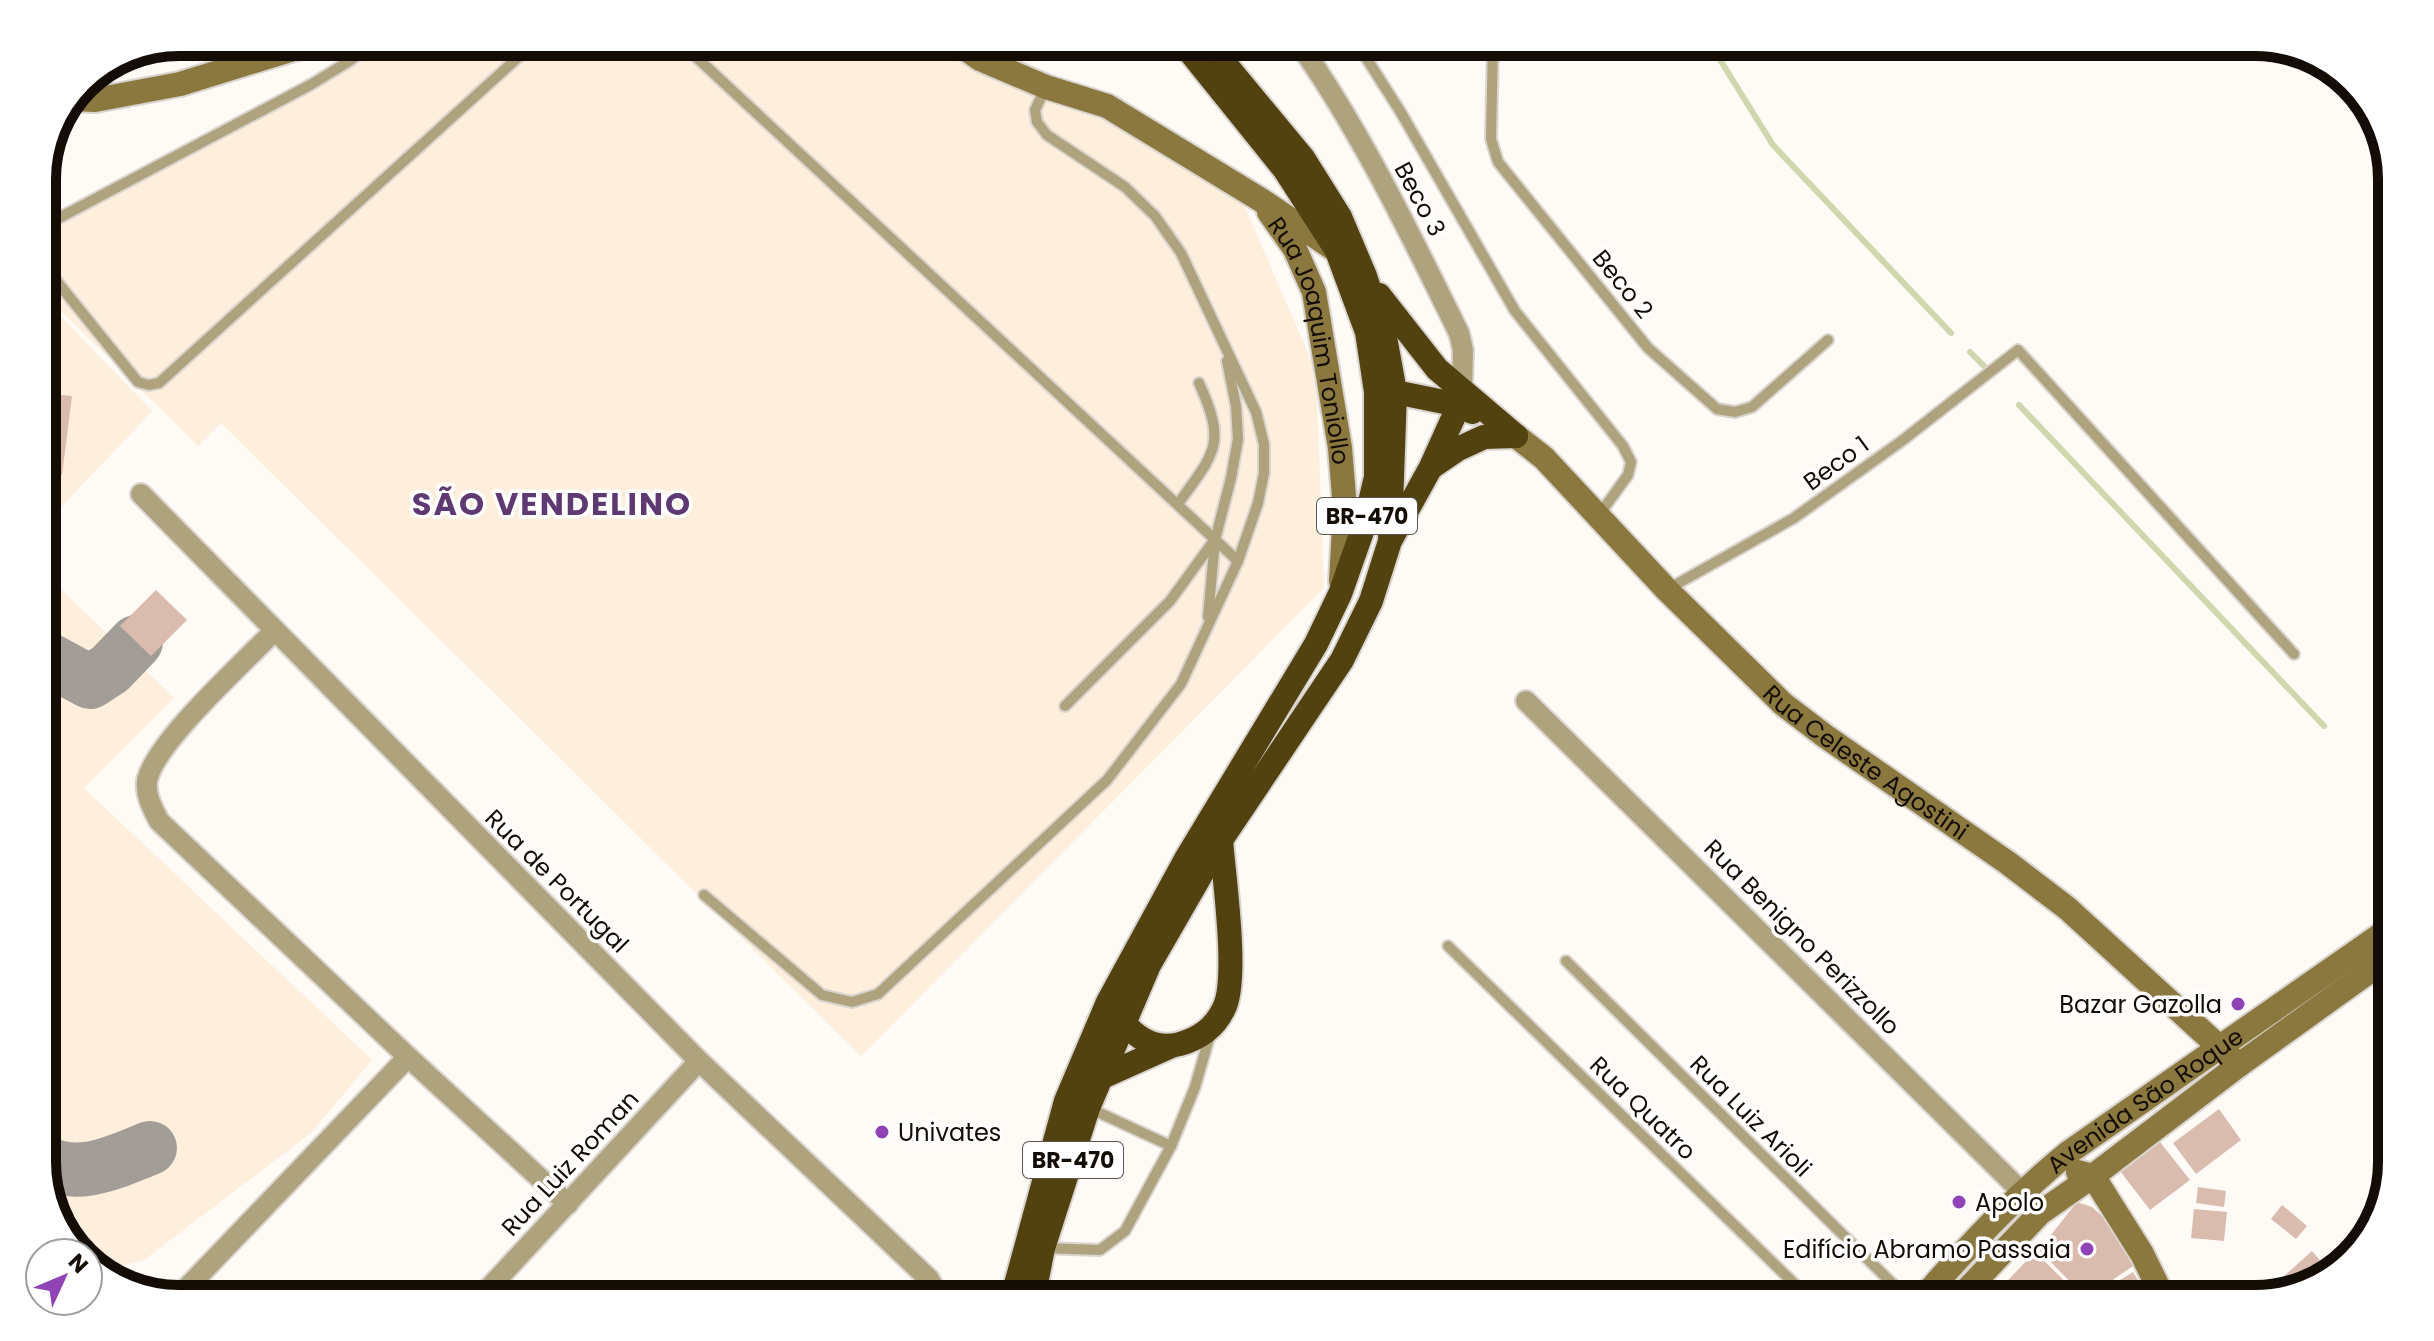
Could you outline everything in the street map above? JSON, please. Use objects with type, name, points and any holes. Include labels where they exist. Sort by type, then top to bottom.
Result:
[{"type":"highway","name":"BR-470","points":[[1016,1285],[1066,1101],[1108,1002],[1186,859],[1316,644],[1340,594],[1365,523],[1376,477],[1376,392],[1367,332],[1337,251],[1285,170],[1193,56]]},
{"type":"highway","name":"BR-470","points":[[1036,1285],[1043,1248],[1088,1108],[1149,965],[1221,840],[1342,660],[1371,601],[1390,541],[1395,392],[1385,337],[1365,276],[1340,217],[1303,158],[1219,56]]},
{"type":"highway","points":[[1337,251],[1365,276],[1460,399],[1516,436]]},
{"type":"highway","points":[[1395,392],[1460,399]]},
{"type":"highway","points":[[1390,541],[1431,467],[1460,399]]},
{"type":"highway","points":[[1431,467],[1484,437],[1516,436]]},
{"type":"highway","points":[[1102,1077],[1170,1047],[1194,1040],[1212,1028],[1225,1005],[1230,971],[1221,840]]},
{"type":"highway","points":[[1108,1002],[1124,1024],[1150,1045],[1170,1047]]},
{"type":"street","points":[[85,100],[180,84],[271,56]]},
{"type":"street","name":"Rua Joaquim Toniollo","points":[[976,56],[1046,87],[1107,106],[1261,200],[1295,249],[1314,292],[1340,448],[1345,509],[1340,594]]},
{"type":"street","name":"Beco 3","points":[[1308,56],[1392,197],[1459,333],[1463,350],[1460,399]]},
{"type":"street","points":[[1261,200],[1337,251]]},
{"type":"street","name":"Rua Celeste Agostini","points":[[1516,436],[1544,458],[1667,590],[1783,704],[2067,908],[2239,1065]]},
{"type":"street","name":"Rua de Portugal","points":[[141,494],[699,1061],[932,1285]]},
{"type":"street","points":[[274,631],[172,736],[154,762],[147,782],[148,798],[159,821],[568,1204]]},
{"type":"street","name":"Rua Benigno Perizzollo","points":[[1526,701],[2029,1185],[2040,1213]]},
{"type":"street","name":"Avenida São Roque","points":[[1934,1285],[2029,1185],[2068,1153],[2378,937]]},
{"type":"street","name":"Avenida São Roque","points":[[1971,1285],[2040,1213],[2378,965]]},
{"type":"street","points":[[196,1285],[408,1057]]},
{"type":"street","name":"Rua Luiz Roman","points":[[492,1285],[699,1061]]},
{"type":"street","points":[[2029,1185],[2066,1172],[2093,1176],[2142,1254],[2157,1285]]},
{"type":"lane","points":[[56,220],[312,84],[356,56]]},
{"type":"lane","points":[[56,280],[138,382],[149,385],[159,383],[520,56]]},
{"type":"lane","points":[[695,56],[1238,561]]},
{"type":"lane","points":[[1365,56],[1515,311],[1623,446],[1631,462],[1628,475],[1598,517]]},
{"type":"lane","name":"Beco 2","points":[[1493,56],[1491,139],[1498,162],[1648,348],[1717,409],[1735,412],[1752,407],[1828,340]]},
{"type":"lane","points":[[704,895],[822,995],[852,1002],[878,994],[1107,780],[1181,684],[1238,561],[1258,503],[1264,473],[1264,444],[1256,412],[1181,253],[1155,216],[1125,187],[1047,135],[1037,122],[1035,110],[1046,87]]},
{"type":"lane","points":[[1207,626],[1215,540],[1238,439],[1236,406],[1224,347]]},
{"type":"lane","name":"Beco 1","points":[[1667,590],[1794,518],[1903,440],[2018,350],[2294,654]]},
{"type":"lane","points":[[1178,504],[1211,458],[1215,434],[1212,413],[1199,383]]},
{"type":"lane","points":[[1065,706],[1170,601],[1215,540]]},
{"type":"lane","name":"Rua Quatro","points":[[1448,946],[1796,1285]]},
{"type":"lane","name":"Rua Luiz Arioli","points":[[1566,961],[1894,1285]]},
{"type":"lane","points":[[1043,1248],[1100,1250],[1125,1231],[1171,1146],[1195,1087],[1212,1028]]},
{"type":"lane","points":[[1088,1108],[1171,1146]]},
{"type":"shaded area","points":[[353,56],[1016,56],[1243,203],[1316,372],[1324,588],[861,1056],[221,423],[198,446],[56,306],[56,225]]},
{"type":"shaded area","points":[[56,312],[152,411],[56,512]]},
{"type":"shaded area","points":[[56,584],[174,698],[84,788],[372,1060],[311,1133],[144,1260],[116,1267],[111,1264],[104,1259],[104,1237],[82,1237],[69,1216],[58,1186],[56,1170]]},
{"type":"building","points":[[56,394],[72,396],[62,475],[56,474]]},
{"type":"building","points":[[156,590],[187,620],[151,656],[120,626]]},
{"type":"building","points":[[2219,1109],[2241,1140],[2196,1174],[2173,1143]]},
{"type":"building","points":[[2156,1137],[2190,1180],[2150,1210],[2117,1167]]},
{"type":"building","points":[[2198,1187],[2226,1191],[2224,1207],[2196,1203]]},
{"type":"building","points":[[2077,1202],[2092,1207],[2115,1228],[2133,1266],[2105,1285],[2073,1285],[2039,1250]]},
{"type":"building","points":[[2282,1205],[2307,1226],[2296,1239],[2271,1219]]},
{"type":"building","points":[[2194,1209],[2227,1212],[2224,1241],[2191,1238]]},
{"type":"building","points":[[2312,1251],[2323,1264],[2295,1278],[2277,1283]]},
{"type":"building","points":[[2035,1252],[2069,1285],[2003,1285]]},
{"type":"building","points":[[2133,1272],[2141,1285],[2112,1285]]},
{"type":"waterway","points":[[1718,56],[1773,145],[1951,333]]},
{"type":"waterway","points":[[1970,352],[1985,367]]},
{"type":"waterway","points":[[2019,405],[2324,726]]},
{"type":"taxiway","points":[[56,664],[90,682],[110,669],[136,642]]},
{"type":"taxiway","points":[[56,1167],[96,1167],[150,1148]]},
{"type":"place","name":"Bazar Gazolla","points":[[2238,1004]]},
{"type":"place","name":"Univates","points":[[882,1132]]},
{"type":"place","name":"Apolo","points":[[1959,1202]]},
{"type":"place","name":"Edifício Abramo Passaia","points":[[2087,1249]]},
{"type":"district","name":"SÃO VENDELINO","points":[[552,503]]}]
